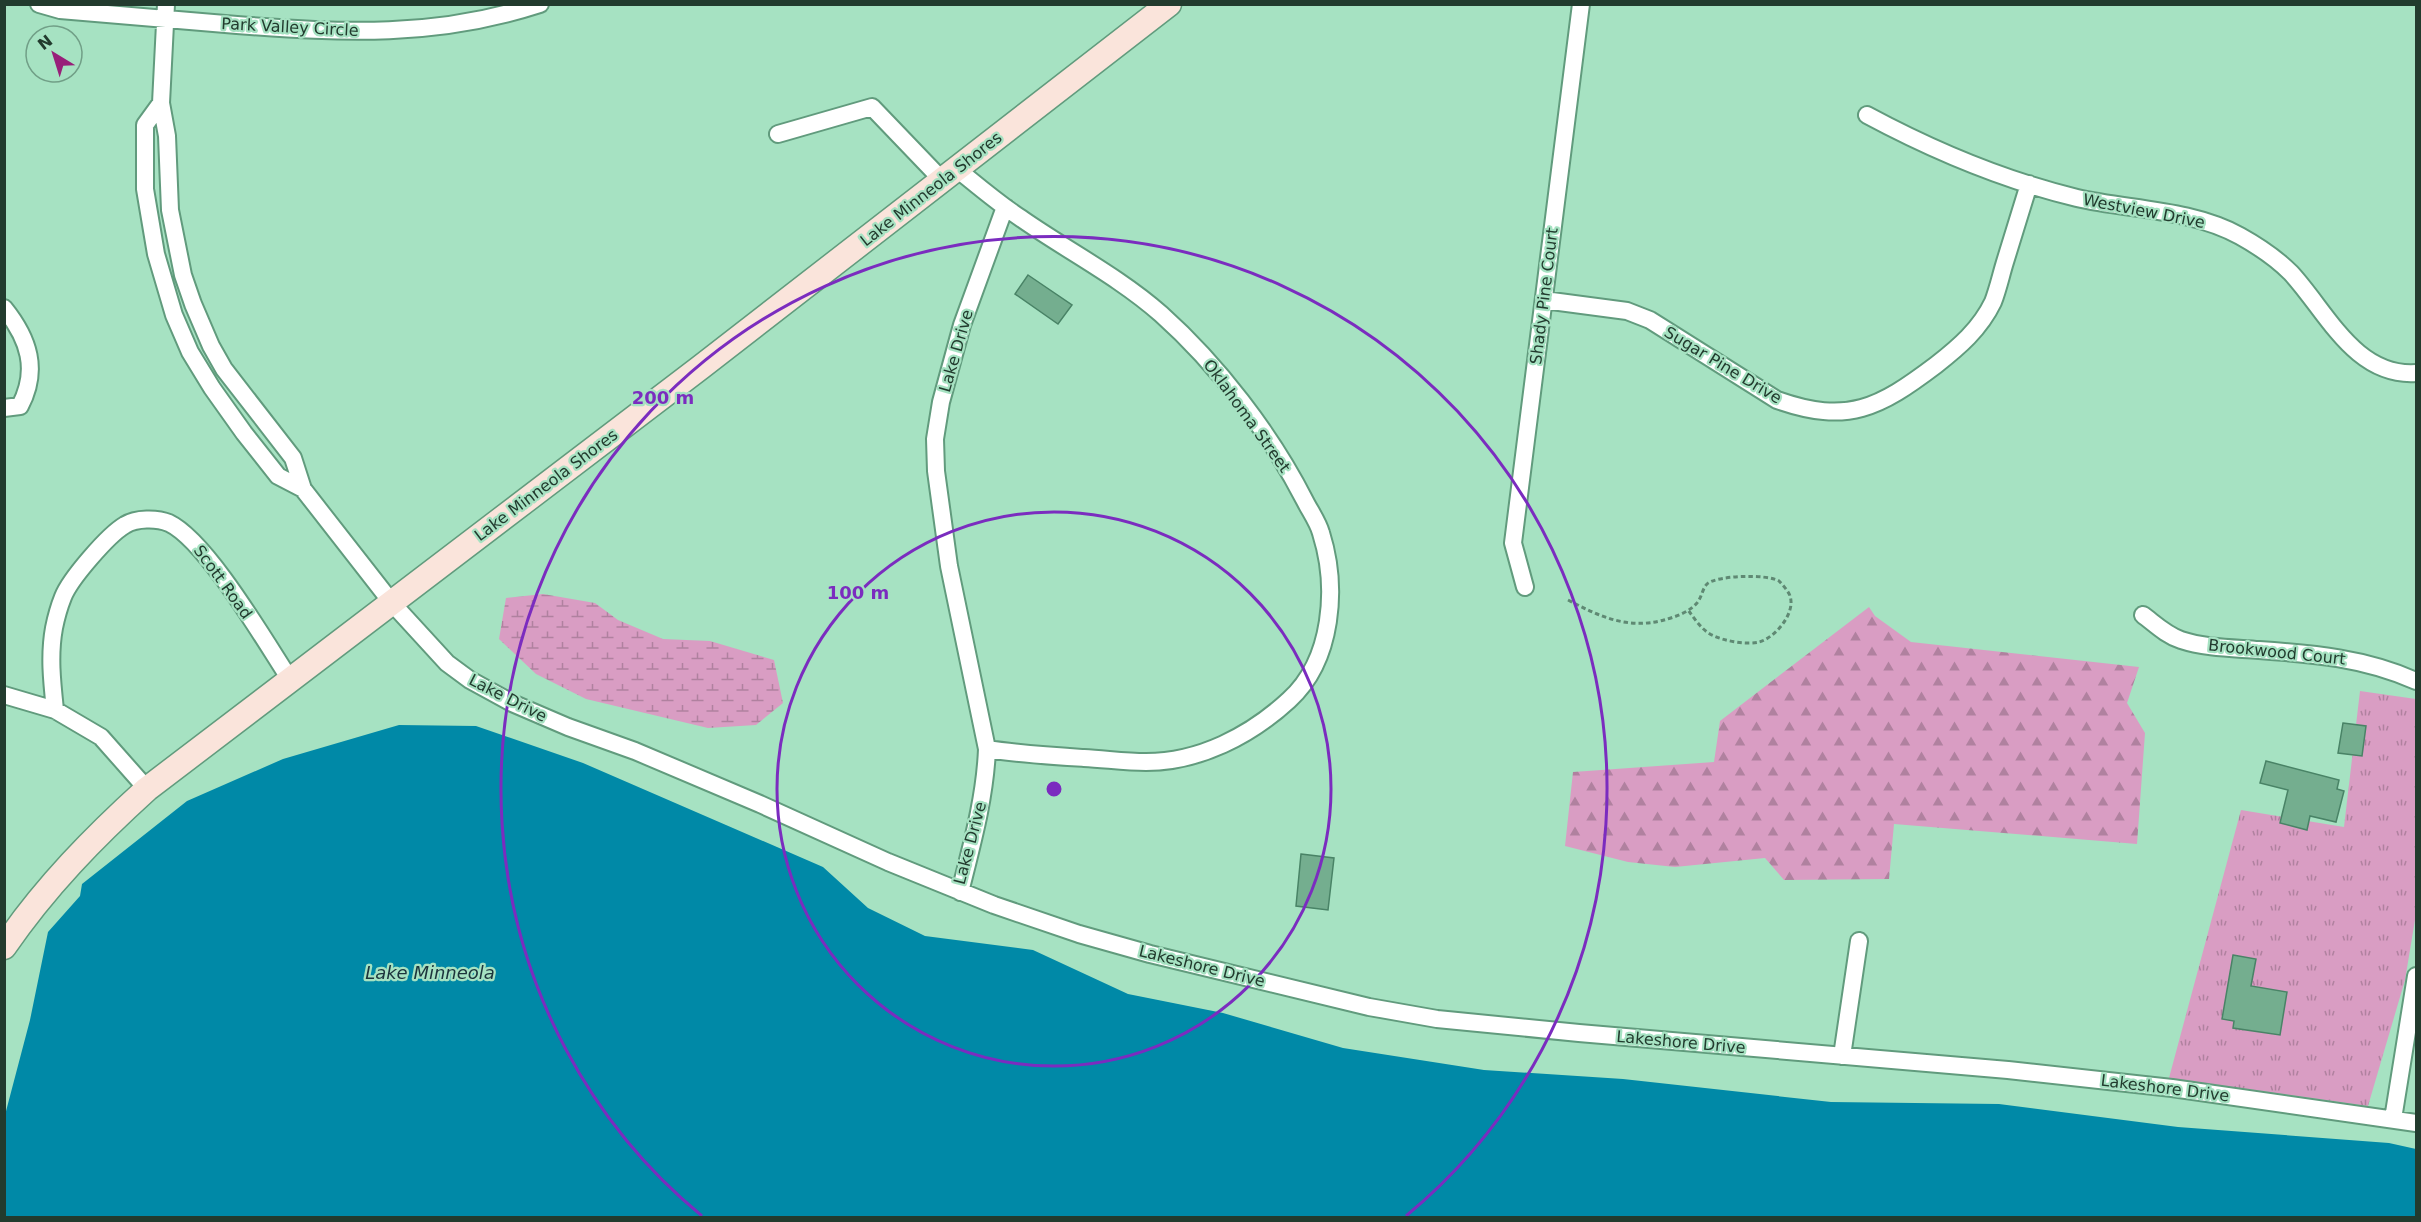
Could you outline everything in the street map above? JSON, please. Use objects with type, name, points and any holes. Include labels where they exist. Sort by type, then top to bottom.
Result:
[{"type":"main road","name":"Lake Minneola Shores","points":[[4,946],[27,912],[54,880],[99,833],[147,789],[291,681],[1169,4]]},
{"type":"street","name":"Park Valley Circle","points":[[39,4],[60,10],[165,12],[329,32],[428,29],[470,22],[540,4]]},
{"type":"street","name":"Shady Pine Court","points":[[1525,587],[1513,543],[1581,4]]},
{"type":"street","points":[[165,12],[161,103],[167,136],[168,192],[183,274],[203,330],[224,369],[293,458],[303,489]]},
{"type":"street","points":[[161,103],[145,125],[145,194],[156,254],[169,300],[190,352],[212,388],[278,476],[303,489]]},
{"type":"street","name":"Oklahoma Street","points":[[778,134],[872,107],[950,174],[1005,207],[1137,295],[1162,315],[1212,365],[1266,436],[1297,485],[1320,531],[1328,565],[1329,620],[1316,665],[1291,698],[1269,717],[1239,737],[1204,752],[1175,760],[1146,762],[987,749]]},
{"type":"street","name":"Westview Drive","points":[[1867,115],[1911,139],[1968,164],[2029,184],[2096,202],[2187,217],[2212,224],[2239,236],[2267,253],[2289,272],[2352,349],[2368,362],[2387,370],[2416,373]]},
{"type":"street","name":"Sugar Pine Drive","points":[[1544,300],[1628,311],[1650,320],[1777,400],[1800,408],[1822,412],[1848,411],[1876,404],[1900,393],[1955,350],[1982,321],[1994,300],[2029,184]]},
{"type":"street","points":[[145,194],[168,192]]},
{"type":"street","name":"Lake Drive","points":[[303,489],[392,603],[447,663],[470,680],[512,703],[568,727],[645,755],[960,892],[977,826],[986,778],[987,749],[985,729],[971,676],[949,566],[936,471],[935,440],[941,402],[962,325],[1005,207]]},
{"type":"street","points":[[169,300],[189,294]]},
{"type":"street","points":[[4,408],[20,406],[27,394],[30,369],[29,351],[22,334],[5,312]]},
{"type":"street","name":"Scott Road","points":[[55,710],[50,656],[54,627],[63,595],[95,552],[126,524],[153,519],[170,524],[194,542],[215,568],[291,681]]},
{"type":"street","name":"Brookwood Court","points":[[2143,615],[2168,635],[2183,641],[2362,661],[2416,681]]},
{"type":"street","points":[[4,695],[55,710],[101,737],[147,789]]},
{"type":"street","name":"Lakeshore Drive","points":[[960,892],[1079,934],[1150,954],[1369,1007],[1437,1019],[2008,1070],[2200,1091],[2416,1123]]},
{"type":"street","points":[[1842,1056],[1859,941]]},
{"type":"street","points":[[2393,1119],[2416,976]]},
{"type":"path","points":[[1568,600],[1605,619],[1624,622],[1663,621],[1688,610],[1695,606],[1708,583],[1715,580],[1762,576],[1779,581],[1790,596],[1786,618],[1779,628],[1759,642],[1743,642],[1714,636],[1705,631],[1688,610]]},
{"type":"green space","points":[[543,594],[595,603],[618,620],[663,639],[710,641],[774,660],[783,703],[756,725],[708,728],[586,699],[536,674],[499,639],[506,598]]},
{"type":"green space","points":[[1869,607],[1875,616],[1911,642],[2139,667],[2127,703],[2145,733],[2137,844],[1894,824],[1889,879],[1784,880],[1765,858],[1675,867],[1628,862],[1565,846],[1573,772],[1714,762],[1720,721]]},
{"type":"green space","points":[[2360,691],[2416,699],[2416,914],[2405,980],[2368,1106],[2169,1078],[2241,810],[2344,827]]},
{"type":"water","name":"Lake Minneola","points":[[399,725],[476,726],[583,763],[823,867],[868,908],[925,936],[1033,950],[1128,994],[1223,1013],[1343,1048],[1484,1070],[1623,1079],[1831,1102],[1999,1104],[2178,1127],[2389,1143],[2416,1149],[2416,1217],[5,1217],[5,1115],[30,1020],[48,932],[80,896],[82,884],[187,801],[283,759]]},
{"type":"building","points":[[1028,275],[1072,305],[1058,324],[1015,294]]},
{"type":"building","points":[[2343,723],[2366,726],[2362,756],[2338,753]]},
{"type":"building","points":[[2266,761],[2339,780],[2337,789],[2344,791],[2336,822],[2310,816],[2307,830],[2280,823],[2288,790],[2260,783]]},
{"type":"building","points":[[1301,854],[1334,858],[1328,910],[1296,906]]},
{"type":"building","points":[[2233,955],[2256,959],[2251,986],[2287,992],[2280,1035],[2233,1028],[2234,1021],[2222,1019]]}]
